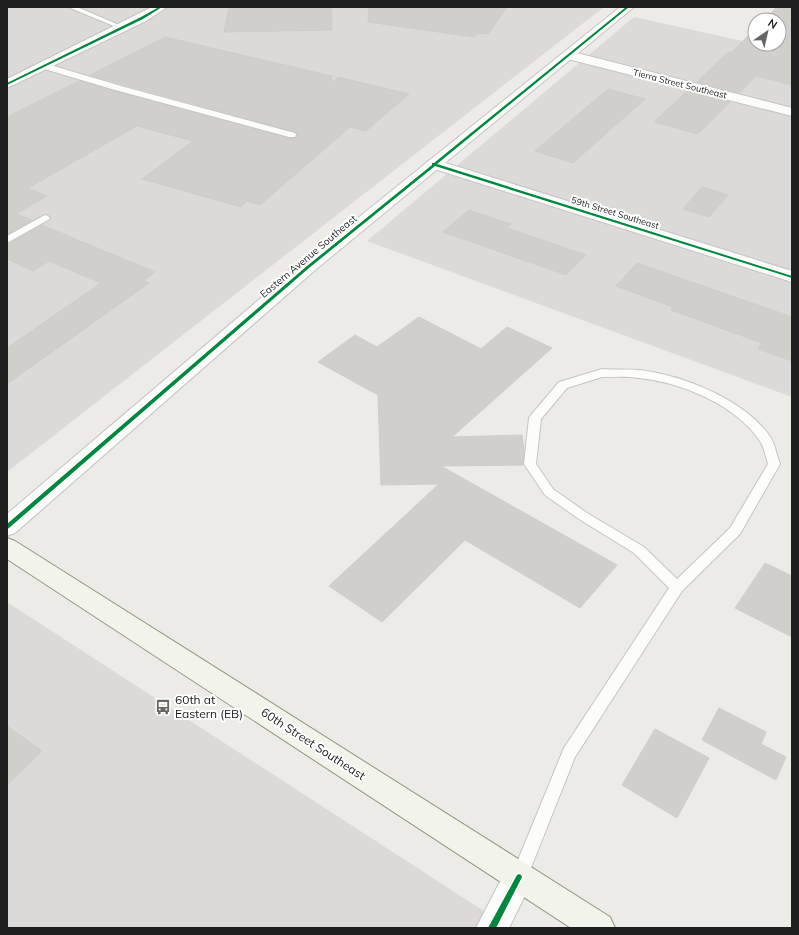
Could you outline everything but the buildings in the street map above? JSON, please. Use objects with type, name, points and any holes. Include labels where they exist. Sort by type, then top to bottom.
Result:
[{"type":"main road","name":"60th Street Southeast","points":[[7,547],[599,928]]},
{"type":"street","points":[[7,84],[123,28],[161,7]]},
{"type":"street","name":"Eastern Avenue Southeast","points":[[7,526],[302,272],[628,7]]},
{"type":"street","name":"Tierra Street Southeast","points":[[569,55],[792,112]]},
{"type":"street","name":"59th Street Southeast","points":[[433,164],[792,277]]},
{"type":"street","points":[[492,928],[519,877]]},
{"type":"lane","points":[[71,7],[123,28]]},
{"type":"lane","points":[[44,66],[118,88],[292,135]]},
{"type":"lane","points":[[7,240],[45,218]]},
{"type":"lane","points":[[519,877],[569,752],[677,587],[735,531],[774,464],[766,440],[742,414],[709,394],[673,381],[639,374],[602,373],[563,385],[535,418],[530,464],[549,492],[583,516],[639,550],[677,587]]},
{"type":"shaded area","points":[[7,7],[604,7],[7,472]]},
{"type":"shaded area","points":[[634,17],[747,42],[747,52],[792,52],[792,397],[367,241]]},
{"type":"shaded area","points":[[7,602],[510,928],[7,928]]},
{"type":"cycle path","points":[[7,84],[142,18],[161,7]]},
{"type":"cycle path","points":[[7,527],[308,267],[628,7]]},
{"type":"cycle path","points":[[433,164],[792,277]]},
{"type":"cycle path","points":[[492,928],[519,877]]},
{"type":"place","name":"60th at Eastern (EB)","points":[[163,707]]}]
